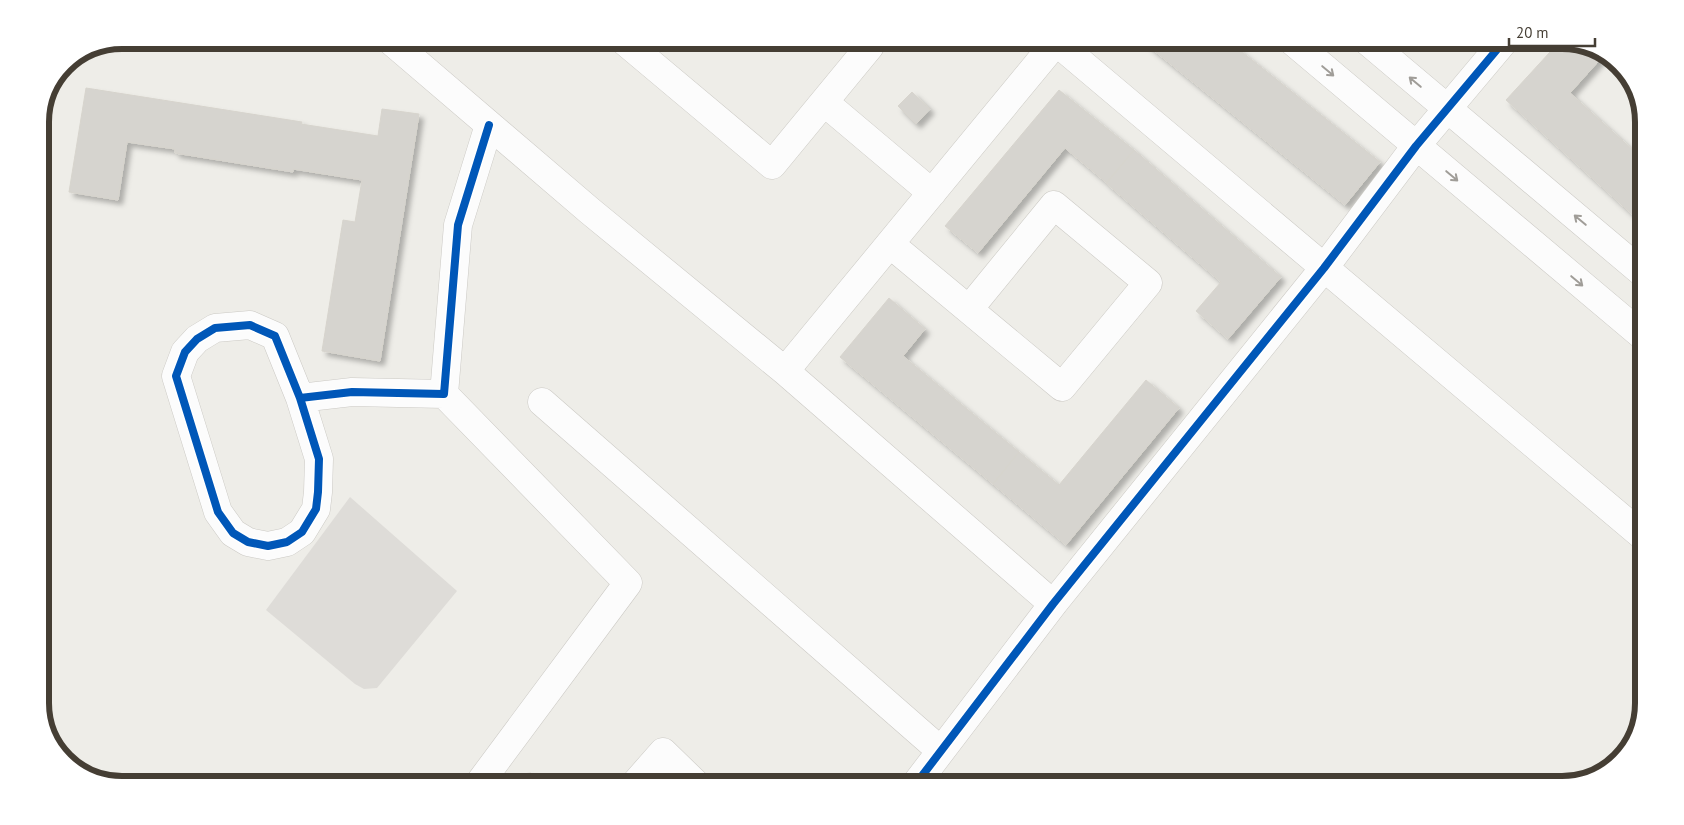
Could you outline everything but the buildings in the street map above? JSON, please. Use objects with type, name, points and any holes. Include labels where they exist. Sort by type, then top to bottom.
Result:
[{"type":"street","points":[[400,49],[598,217],[785,371],[1053,604]]},
{"type":"street","points":[[634,49],[772,165],[868,49]]},
{"type":"street","points":[[785,371],[1049,49]]},
{"type":"street","points":[[1064,49],[1635,529]]},
{"type":"street","points":[[1302,49],[1635,329]]},
{"type":"street","points":[[1377,49],[1635,266]]},
{"type":"street","points":[[922,776],[1053,604],[1324,268],[1416,146],[1497,49]]},
{"type":"street","points":[[824,102],[932,193]]},
{"type":"street","points":[[444,394],[458,225],[489,125]]},
{"type":"street","points":[[890,244],[968,309],[1062,387],[1148,283],[1054,205],[968,309]]},
{"type":"street","points":[[250,325],[275,336],[300,398],[319,459],[316,510],[302,532],[287,542],[268,546],[248,542],[233,533],[218,512],[176,376],[186,352],[197,339],[214,328],[250,325]]},
{"type":"street","points":[[300,398],[352,392],[444,394],[628,583],[485,776]]},
{"type":"street","points":[[542,402],[941,752]]},
{"type":"street","points":[[642,776],[662,752],[688,776]]},
{"type":"shaded area","points":[[350,497],[457,591],[377,688],[364,689],[355,684],[266,610]]},
{"type":"cycle path","points":[[922,776],[1053,604],[1324,268],[1416,146],[1497,49]]},
{"type":"cycle path","points":[[300,398],[319,459],[316,509],[302,532],[287,542],[268,546],[248,542],[233,533],[218,512],[176,376],[185,352],[197,339],[215,328],[250,325],[275,336],[300,398],[352,392],[444,394],[458,225],[489,125]]}]
